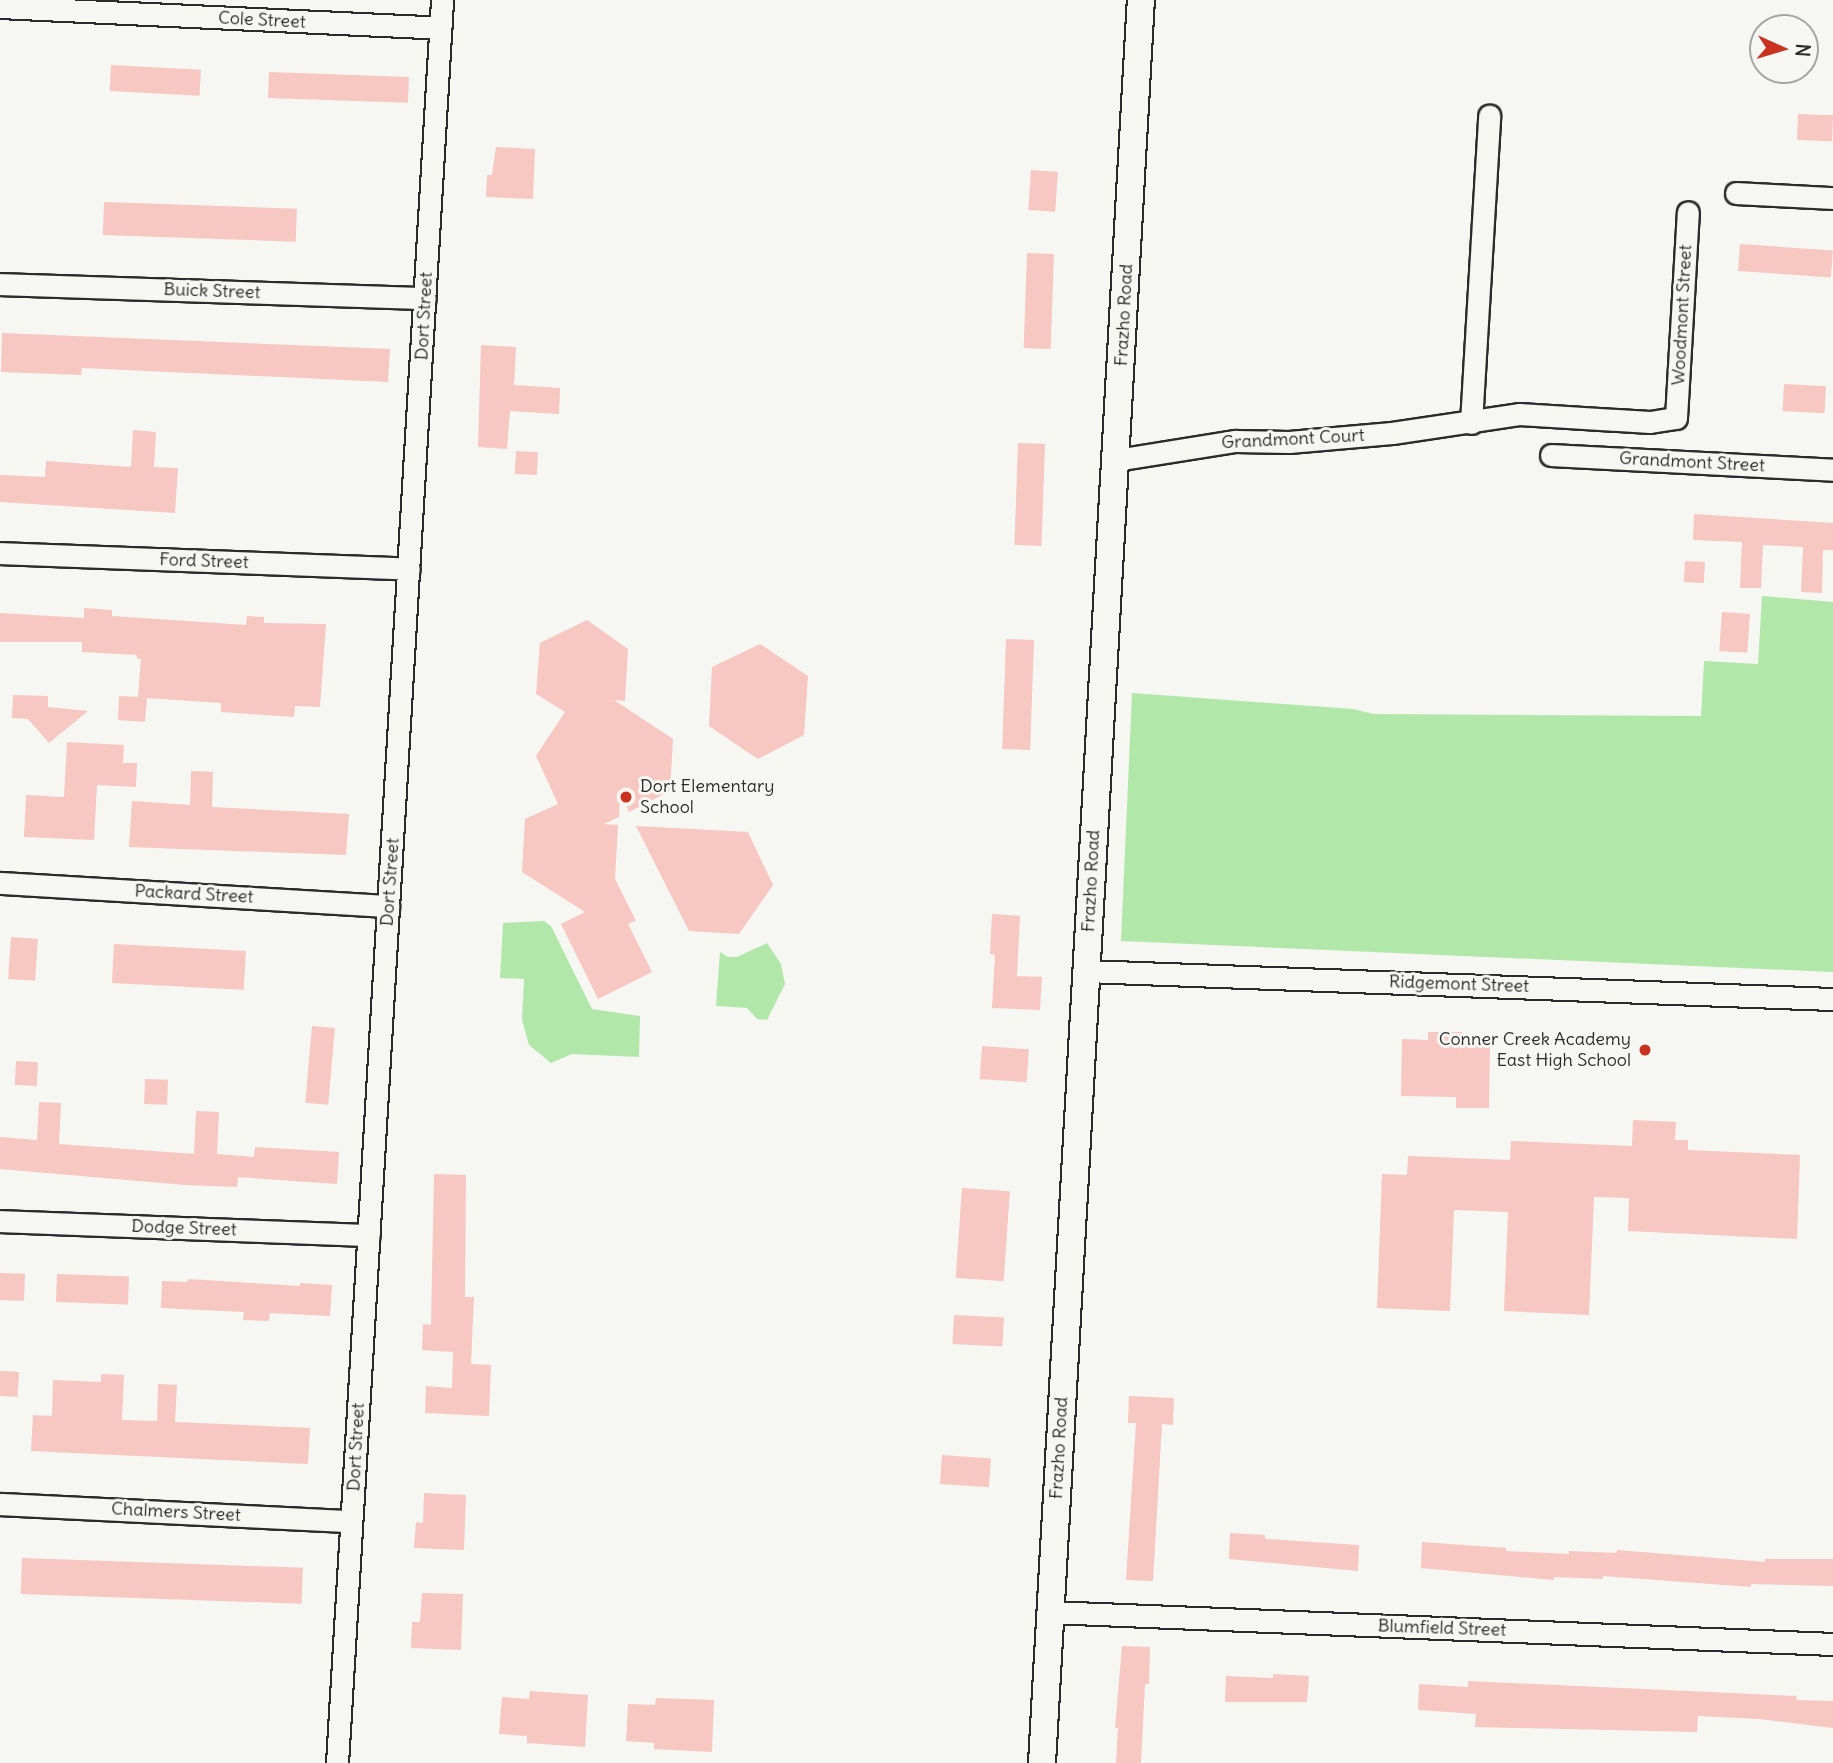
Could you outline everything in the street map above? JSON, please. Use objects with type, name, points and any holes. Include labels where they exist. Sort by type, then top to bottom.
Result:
[{"type":"street","name":"Dort Street","points":[[337,1763],[442,0]]},
{"type":"street","name":"Frazho Road","points":[[1042,1763],[1141,0]]},
{"type":"street","name":"Cole Street","points":[[0,7],[441,28]]},
{"type":"street","points":[[1471,423],[1489,116]]},
{"type":"street","points":[[1736,193],[1833,198]]},
{"type":"street","name":"Woodmont Street","points":[[1676,418],[1688,212]]},
{"type":"street","name":"Buick Street","points":[[0,284],[425,298]]},
{"type":"street","name":"Grandmont Court","points":[[1116,460],[1235,441],[1289,442],[1471,423],[1518,414],[1650,422],[1676,418]]},
{"type":"street","name":"Grandmont Street","points":[[1552,455],[1833,470]]},
{"type":"street","name":"Ford Street","points":[[0,554],[409,569]]},
{"type":"street","name":"Packard Street","points":[[0,883],[388,906]]},
{"type":"street","name":"Ridgemont Street","points":[[1086,971],[1833,999]]},
{"type":"street","name":"Dodge Street","points":[[0,1221],[369,1236]]},
{"type":"street","name":"Chalmers Street","points":[[0,1504],[351,1521]]},
{"type":"street","name":"Blumfield Street","points":[[1050,1612],[1833,1644]]},
{"type":"green space","points":[[1762,596],[1833,602],[1833,972],[1121,941],[1132,693],[1353,709],[1374,714],[1701,716],[1704,661],[1758,664]]},
{"type":"green space","points":[[544,921],[551,926],[592,1009],[640,1016],[639,1057],[572,1054],[551,1063],[529,1045],[522,1020],[524,979],[500,978],[503,923]]},
{"type":"green space","points":[[767,943],[781,964],[785,984],[767,1020],[757,1019],[747,1008],[716,1006],[720,952],[728,957],[737,957]]},
{"type":"building","points":[[111,65],[201,70],[200,96],[110,91]]},
{"type":"building","points":[[269,72],[409,77],[408,103],[268,98]]},
{"type":"building","points":[[1798,114],[1833,115],[1832,141],[1797,140]]},
{"type":"building","points":[[496,147],[535,149],[533,199],[486,197],[487,175],[492,175]]},
{"type":"building","points":[[1031,170],[1058,172],[1055,212],[1028,210]]},
{"type":"building","points":[[104,202],[297,209],[296,242],[103,235]]},
{"type":"building","points":[[1740,244],[1833,250],[1831,277],[1738,271]]},
{"type":"building","points":[[1027,253],[1054,254],[1051,349],[1024,348]]},
{"type":"building","points":[[2,333],[390,349],[388,382],[82,368],[81,375],[1,372]]},
{"type":"building","points":[[481,345],[516,347],[514,385],[560,388],[559,414],[510,411],[507,449],[478,447]]},
{"type":"building","points":[[1784,384],[1826,386],[1825,413],[1783,411]]},
{"type":"building","points":[[133,430],[156,432],[154,467],[178,468],[175,513],[0,502],[0,475],[45,477],[46,461],[131,467]]},
{"type":"building","points":[[1018,443],[1045,444],[1041,546],[1014,545]]},
{"type":"building","points":[[516,451],[538,452],[537,475],[515,474]]},
{"type":"building","points":[[1694,514],[1833,523],[1833,550],[1823,550],[1822,593],[1801,592],[1803,547],[1763,545],[1761,588],[1740,588],[1742,542],[1693,540]]},
{"type":"building","points":[[1685,561],[1705,562],[1704,583],[1684,582]]},
{"type":"building","points":[[84,608],[112,610],[112,616],[246,625],[247,616],[264,617],[264,623],[326,624],[320,707],[295,706],[294,717],[221,712],[221,703],[147,698],[145,722],[118,720],[119,696],[138,697],[141,659],[137,659],[137,655],[82,652],[82,642],[0,642],[0,613],[84,618]]},
{"type":"building","points":[[1722,612],[1750,614],[1747,653],[1719,651]]},
{"type":"building","points":[[587,620],[628,649],[625,701],[614,700],[673,739],[670,791],[629,812],[620,794],[619,817],[604,824],[618,825],[615,879],[636,921],[628,924],[652,972],[598,999],[561,924],[585,912],[522,872],[525,819],[558,804],[536,756],[565,712],[536,694],[540,643]]},
{"type":"building","points":[[1006,639],[1034,640],[1030,750],[1002,749]]},
{"type":"building","points":[[760,644],[808,676],[804,735],[758,759],[709,726],[712,667]]},
{"type":"building","points":[[13,695],[48,696],[48,707],[88,711],[49,743],[28,719],[12,718]]},
{"type":"building","points":[[67,742],[124,745],[123,763],[137,763],[136,787],[97,785],[94,840],[24,837],[26,795],[64,797]]},
{"type":"building","points":[[191,771],[213,772],[212,807],[349,814],[346,855],[129,847],[132,801],[190,805]]},
{"type":"building","points":[[636,826],[748,832],[773,885],[739,934],[689,931]]},
{"type":"building","points":[[992,914],[1020,916],[1017,976],[1042,977],[1040,1010],[992,1008],[995,955],[990,954]]},
{"type":"building","points":[[11,937],[38,939],[35,981],[8,979]]},
{"type":"building","points":[[114,944],[246,951],[244,990],[112,983]]},
{"type":"building","points":[[312,1026],[335,1028],[328,1105],[305,1103]]},
{"type":"building","points":[[1428,1032],[1462,1032],[1461,1042],[1490,1042],[1489,1108],[1456,1108],[1456,1097],[1401,1096],[1402,1039],[1428,1040]]},
{"type":"building","points":[[982,1046],[1029,1049],[1027,1082],[980,1079]]},
{"type":"building","points":[[16,1061],[38,1062],[37,1086],[15,1085]]},
{"type":"building","points":[[145,1079],[168,1080],[167,1105],[144,1104]]},
{"type":"building","points":[[39,1102],[61,1103],[59,1144],[194,1154],[196,1111],[219,1112],[217,1154],[254,1157],[255,1147],[339,1152],[337,1184],[238,1177],[237,1187],[185,1185],[0,1169],[0,1137],[37,1140]]},
{"type":"building","points":[[1633,1120],[1676,1122],[1675,1140],[1688,1140],[1688,1150],[1800,1155],[1797,1239],[1628,1231],[1629,1198],[1594,1197],[1589,1315],[1504,1311],[1508,1212],[1454,1210],[1450,1311],[1377,1308],[1382,1174],[1407,1175],[1408,1156],[1510,1160],[1511,1141],[1632,1146]]},
{"type":"building","points":[[434,1174],[466,1175],[465,1297],[474,1297],[471,1364],[491,1365],[489,1416],[425,1413],[426,1386],[452,1388],[453,1352],[422,1350],[423,1324],[431,1325]]},
{"type":"building","points":[[962,1188],[1010,1191],[1004,1281],[956,1278]]},
{"type":"building","points":[[0,1273],[25,1274],[24,1301],[0,1300]]},
{"type":"building","points":[[57,1274],[129,1277],[128,1304],[56,1302]]},
{"type":"building","points":[[188,1279],[300,1286],[300,1283],[332,1285],[330,1316],[270,1313],[269,1321],[243,1320],[244,1312],[161,1308],[162,1281],[187,1282]]},
{"type":"building","points":[[954,1315],[1004,1318],[1002,1347],[952,1344]]},
{"type":"building","points":[[0,1371],[19,1372],[18,1397],[0,1396]]},
{"type":"building","points":[[101,1374],[124,1375],[122,1420],[157,1421],[158,1384],[177,1385],[175,1422],[310,1428],[308,1464],[31,1451],[33,1415],[52,1416],[53,1380],[101,1382]]},
{"type":"building","points":[[1129,1396],[1174,1398],[1173,1425],[1162,1424],[1153,1581],[1126,1580],[1136,1423],[1128,1423]]},
{"type":"building","points":[[942,1455],[991,1458],[989,1487],[940,1484]]},
{"type":"building","points":[[424,1493],[466,1495],[464,1550],[414,1548],[416,1522],[423,1523]]},
{"type":"building","points":[[1230,1533],[1265,1535],[1265,1539],[1359,1545],[1358,1571],[1229,1559]]},
{"type":"building","points":[[1422,1542],[1506,1548],[1506,1551],[1569,1554],[1569,1551],[1617,1553],[1617,1550],[1765,1562],[1765,1559],[1833,1559],[1833,1586],[1751,1584],[1751,1587],[1603,1576],[1603,1579],[1554,1577],[1554,1580],[1421,1568]]},
{"type":"building","points":[[22,1558],[303,1568],[302,1604],[21,1594]]},
{"type":"building","points":[[422,1593],[463,1594],[461,1650],[411,1648],[412,1622],[420,1622]]},
{"type":"building","points":[[1122,1646],[1150,1647],[1149,1684],[1145,1684],[1141,1763],[1116,1763],[1118,1728],[1115,1728]]},
{"type":"building","points":[[1273,1674],[1309,1676],[1307,1702],[1225,1702],[1226,1676],[1273,1678]]},
{"type":"building","points":[[1468,1681],[1797,1696],[1796,1700],[1833,1701],[1833,1728],[1760,1719],[1698,1716],[1697,1732],[1475,1727],[1476,1714],[1418,1710],[1419,1684],[1468,1687]]},
{"type":"building","points":[[530,1691],[588,1695],[585,1747],[527,1743],[527,1736],[499,1734],[502,1697],[529,1699]]},
{"type":"building","points":[[656,1698],[714,1700],[712,1752],[654,1749],[654,1743],[626,1741],[628,1704],[655,1705]]},
{"type":"place","name":"Dort Elementary School","points":[[626,797]]},
{"type":"place","name":"Conner Creek Academy East High School","points":[[1645,1050]]}]
